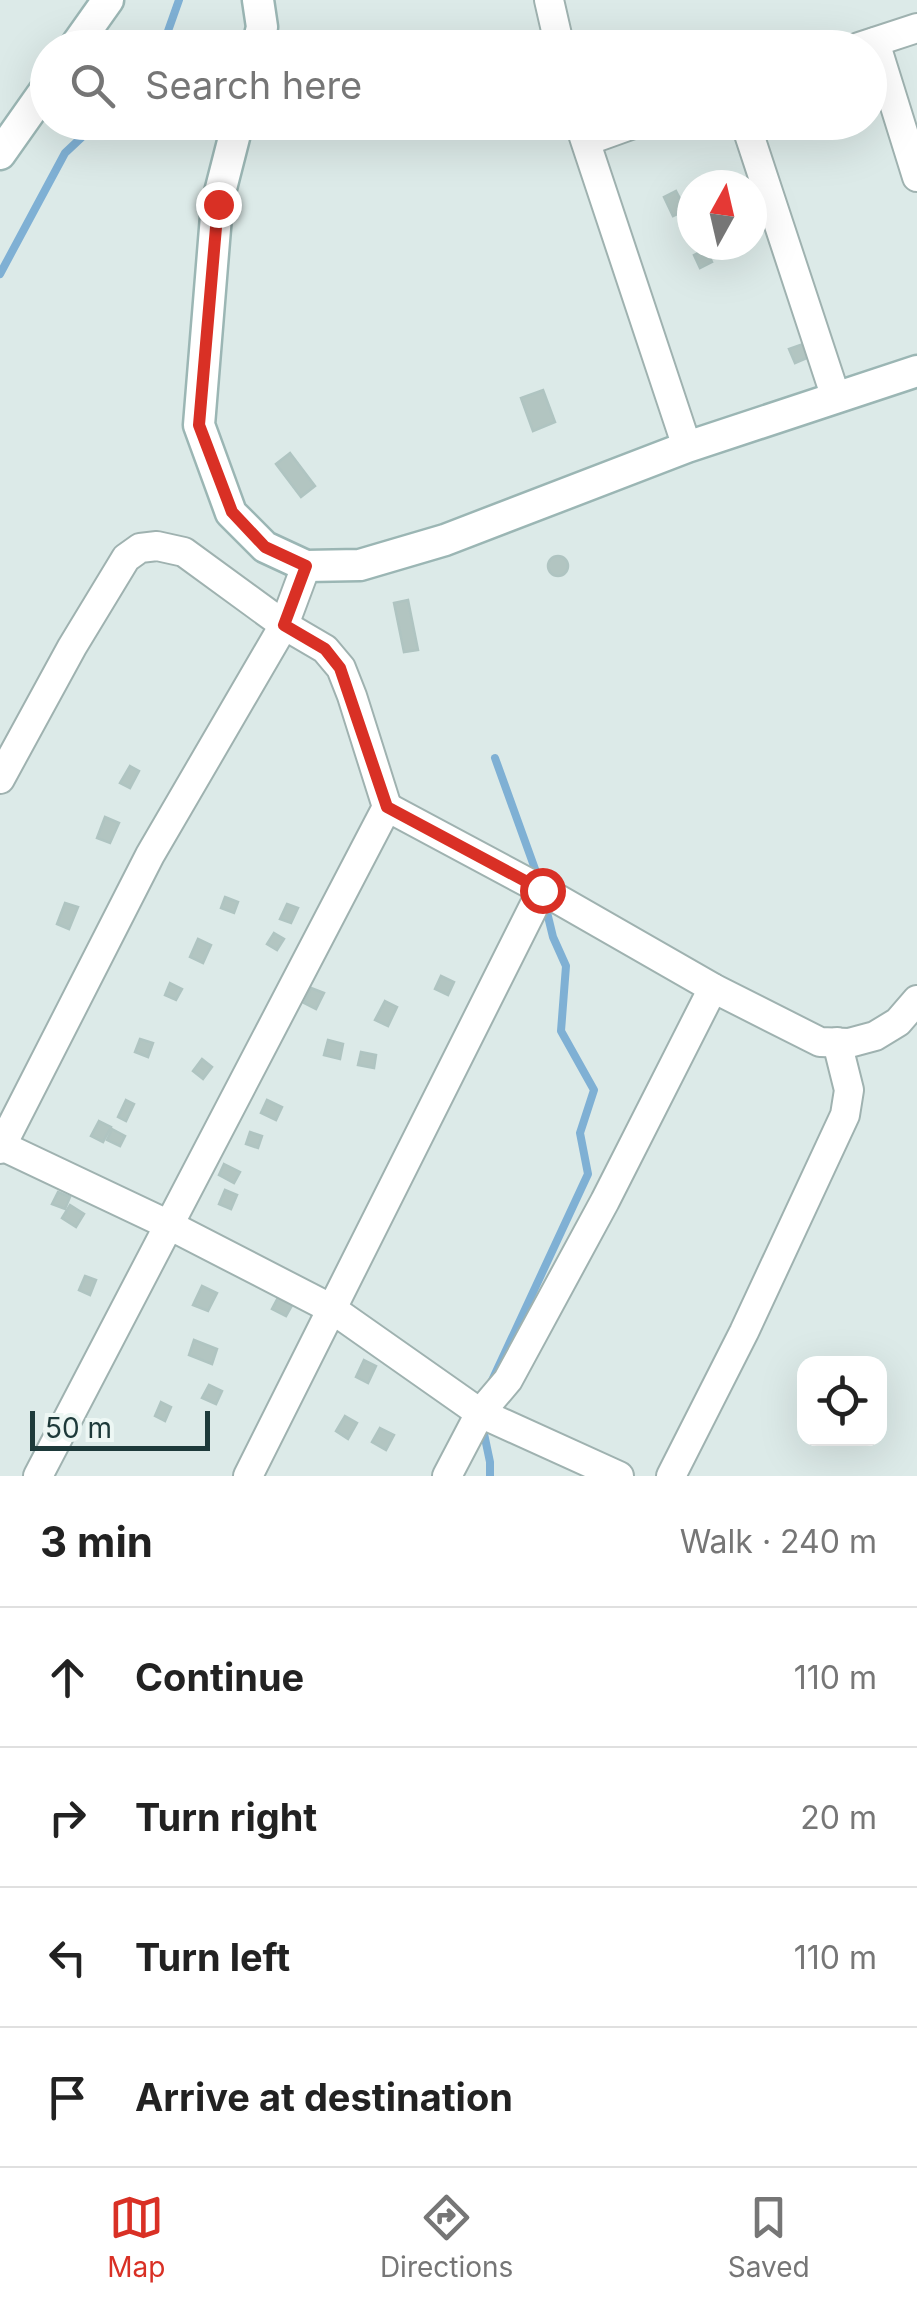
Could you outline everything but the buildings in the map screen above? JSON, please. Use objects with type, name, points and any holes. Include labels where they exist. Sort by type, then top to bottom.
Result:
[{"type":"main road","points":[[87,30],[108,0]]},
{"type":"main road","points":[[258,0],[261,30]]},
{"type":"main road","points":[[0,154],[30,112]]},
{"type":"main road","points":[[234,140],[218,204],[199,425],[232,512],[265,547],[306,566],[360,565],[446,540],[687,447],[917,371]]},
{"type":"street","points":[[552,1],[557,30]]},
{"type":"street","points":[[887,38],[917,28]]},
{"type":"street","points":[[887,99],[917,177]]},
{"type":"street","points":[[585,140],[687,447]]},
{"type":"street","points":[[751,140],[836,398]]},
{"type":"street","points":[[0,779],[126,558],[140,548],[157,546],[184,552],[284,625],[325,649],[340,668],[387,807],[714,988],[820,1042],[875,1036],[898,1022],[917,1000]]},
{"type":"street","points":[[306,566],[284,625],[150,856],[0,1147],[169,1225],[332,1309],[480,1413],[619,1476]]},
{"type":"street","points":[[38,1476],[387,807]]},
{"type":"street","points":[[248,1476],[542,890]]},
{"type":"street","points":[[447,1476],[480,1413],[508,1380],[714,988]]},
{"type":"street","points":[[671,1476],[752,1318],[845,1115],[849,1090],[837,1042]]},
{"type":"waterway","points":[[168,30],[179,0]]},
{"type":"waterway","points":[[0,274],[65,153],[79,140]]},
{"type":"waterway","points":[[495,758],[539,880]]},
{"type":"waterway","points":[[489,1387],[588,1174],[580,1133],[594,1090],[561,1031],[566,966],[553,937],[545,904]]},
{"type":"waterway","points":[[482,1424],[490,1476]]},
{"type":"route","points":[[218,204],[199,425],[232,512],[265,547],[306,566],[284,625],[325,649],[340,668],[387,807],[542,890]]}]
